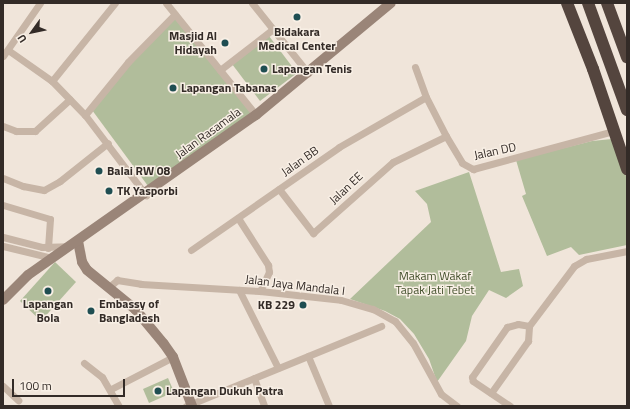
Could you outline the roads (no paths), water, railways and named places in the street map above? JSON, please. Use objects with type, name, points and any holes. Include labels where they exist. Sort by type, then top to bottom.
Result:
[{"type":"highway","points":[[567,3],[627,169]]},
{"type":"highway","points":[[588,3],[627,110]]},
{"type":"highway","points":[[607,3],[627,57]]},
{"type":"highway","points":[[615,3],[627,57]]},
{"type":"street","points":[[3,56],[40,3]]},
{"type":"street","points":[[52,81],[115,3]]},
{"type":"street","points":[[166,3],[256,116]]},
{"type":"street","points":[[252,3],[308,73]]},
{"type":"street","name":"Jalan Rasamala","points":[[3,300],[28,275],[146,195],[256,116],[391,3]]},
{"type":"street","points":[[85,115],[128,62],[174,14]]},
{"type":"street","points":[[220,70],[273,29]]},
{"type":"street","points":[[8,50],[52,81],[70,99],[108,143],[146,195]]},
{"type":"street","name":"Jalan DD","points":[[415,66],[426,97],[446,136],[462,163],[473,169],[614,131]]},
{"type":"street","name":"Jalan BB","points":[[191,250],[367,129],[426,97]]},
{"type":"street","points":[[3,126],[16,131],[35,131],[70,99]]},
{"type":"street","name":"Jalan EE","points":[[279,189],[313,233],[393,162],[446,136]]},
{"type":"street","points":[[3,178],[23,186],[44,190],[60,181],[108,143]]},
{"type":"street","points":[[3,205],[50,220],[48,248]]},
{"type":"street","points":[[238,218],[268,265],[269,272],[260,291]]},
{"type":"street","points":[[3,236],[48,248],[75,243],[84,266],[135,309],[173,357],[190,405],[381,326]]},
{"type":"street","points":[[3,246],[52,258]]},
{"type":"street","points":[[491,393],[528,341],[529,326],[574,266],[586,259],[627,251]]},
{"type":"street","name":"Jalan Jaya Mandala I","points":[[109,287],[117,280],[141,284],[260,291],[341,300],[389,316],[413,343],[441,394],[456,406]]},
{"type":"street","points":[[239,290],[278,368]]},
{"type":"street","points":[[510,406],[473,381],[472,377],[507,326],[518,324],[529,326]]},
{"type":"street","points":[[308,356],[330,406]]},
{"type":"street","points":[[111,389],[173,357]]},
{"type":"street","points":[[84,363],[102,377],[111,389],[119,406]]},
{"type":"street","points":[[254,378],[264,406]]},
{"type":"street","points":[[4,390],[18,400]]},
{"type":"place","name":"Bidakara Medical Center","points":[[297,17]]},
{"type":"place","name":"Masjid Al Hidayah","points":[[225,43]]},
{"type":"place","name":"Lapangan Tenis","points":[[264,69]]},
{"type":"place","name":"Lapangan Tabanas","points":[[173,88]]},
{"type":"place","name":"Balai RW 08","points":[[99,171]]},
{"type":"place","name":"TK Yasporbi","points":[[109,191]]},
{"type":"place","name":"Lapangan Bola","points":[[48,291]]},
{"type":"place","name":"KB 229","points":[[303,305]]},
{"type":"place","name":"Embassy of Bangladesh","points":[[91,311]]},
{"type":"place","name":"Lapangan Dukuh Patra","points":[[158,391]]},
{"type":"park label","name":"Makam Wakaf Tapak Jati Tebet","points":[[435,283]]}]
